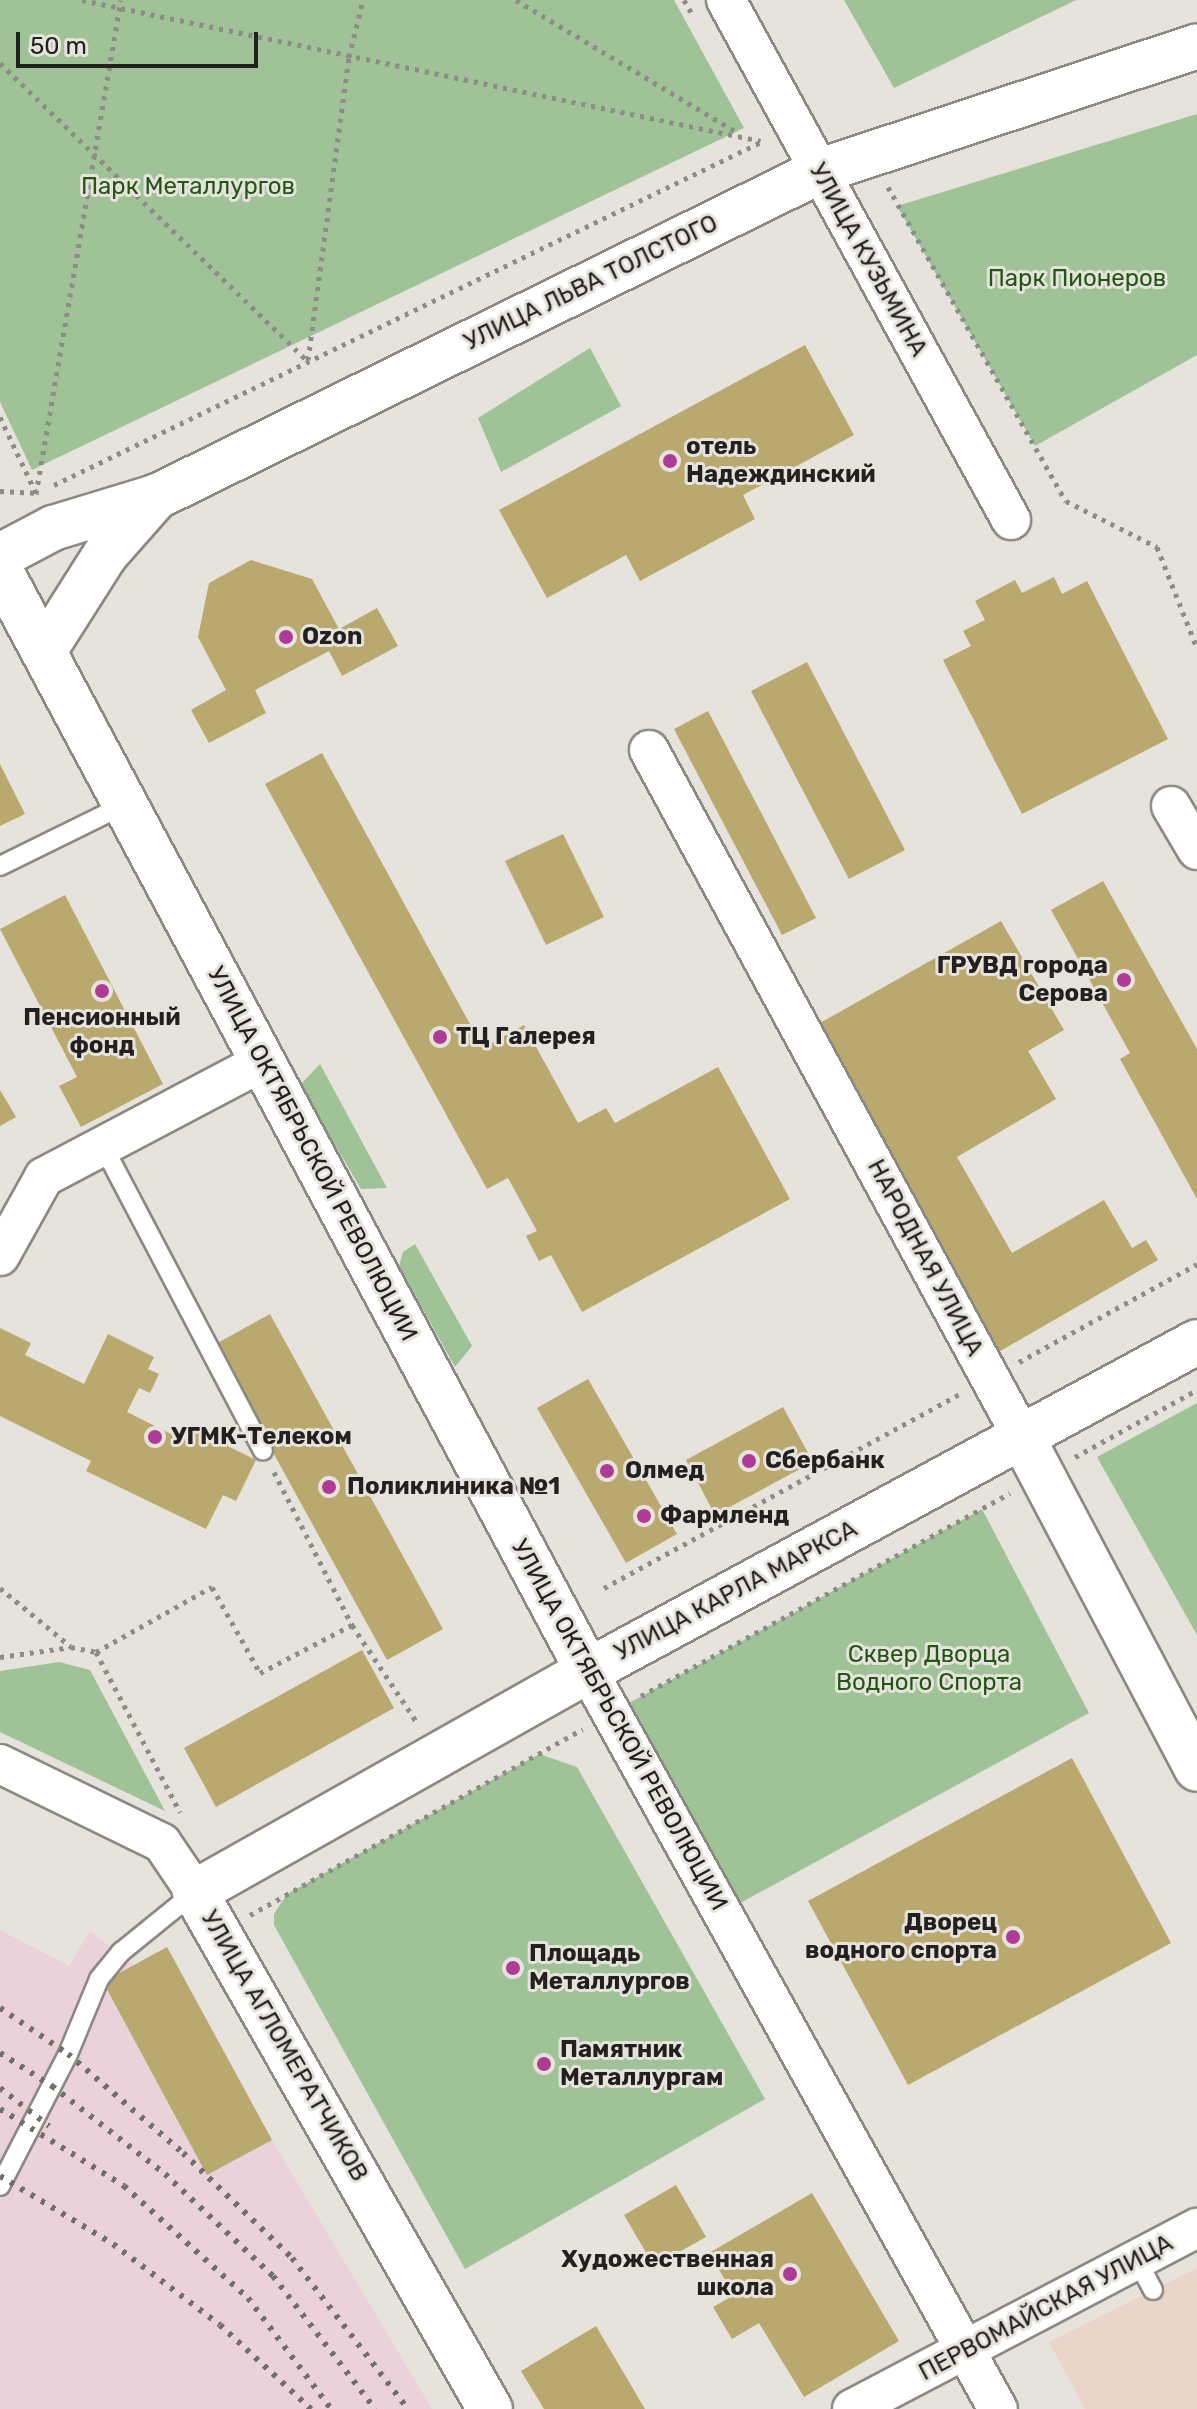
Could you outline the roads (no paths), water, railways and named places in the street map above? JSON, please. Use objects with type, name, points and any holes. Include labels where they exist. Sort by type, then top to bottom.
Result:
[{"type":"street","name":"УЛИЦА КУЗЬМИНА","points":[[726,0],[780,136],[820,171],[1011,520]]},
{"type":"street","name":"УЛИЦА ЛЬВА ТОЛСТОГО","points":[[0,556],[53,528],[158,496],[820,171],[1197,46]]},
{"type":"street","points":[[46,648],[105,555],[158,496]]},
{"type":"street","name":"УЛИЦА ОКТЯБРЬСКОЙ РЕВОЛЮЦИИ","points":[[0,570],[46,648],[262,1062],[588,1671],[998,2409]]},
{"type":"street","name":"НАРОДНАЯ УЛИЦА","points":[[649,750],[1043,1475],[1197,1769]]},
{"type":"street","points":[[1171,806],[1197,850]]},
{"type":"street","points":[[0,1256],[44,1177],[262,1062]]},
{"type":"street","name":"УЛИЦА КАРЛА МАРКСА","points":[[195,1892],[588,1671],[1197,1342]]},
{"type":"street","name":"УЛИЦА АГЛОМЕРАТЧИКОВ","points":[[0,1764],[162,1843],[220,1932],[490,2409]]},
{"type":"street","name":"ПЕРВОМАЙСКАЯ УЛИЦА","points":[[852,2409],[965,2350],[1145,2275],[1197,2228]]},
{"type":"lane","points":[[0,866],[126,804]]},
{"type":"lane","points":[[103,1146],[263,1451]]},
{"type":"lane","points":[[0,2186],[68,2054],[99,1979],[121,1952],[195,1892]]},
{"type":"railway","points":[[0,2008],[68,2054],[183,2153],[292,2258],[408,2409]]},
{"type":"railway","points":[[0,2053],[52,2086],[165,2174],[273,2276],[375,2409]]},
{"type":"railway","points":[[0,2088],[49,2126]]},
{"type":"railway","points":[[0,2109],[124,2186],[248,2298],[331,2409]]},
{"type":"railway","points":[[0,2176],[113,2244],[220,2325],[311,2409]]},
{"type":"place","name":"отель Надеждинский","points":[[670,461]]},
{"type":"place","name":"Ozon","points":[[286,637]]},
{"type":"place","name":"ГРУВД города Серова","points":[[1124,980]]},
{"type":"place","name":"Пенсионный фонд","points":[[102,991]]},
{"type":"place","name":"ТЦ Галерея","points":[[440,1037]]},
{"type":"place","name":"УГМК-Телеком","points":[[155,1437]]},
{"type":"place","name":"Сбербанк","points":[[749,1461]]},
{"type":"place","name":"Олмед","points":[[607,1471]]},
{"type":"place","name":"Поликлиника №1","points":[[329,1487]]},
{"type":"place","name":"Фармленд","points":[[644,1516]]},
{"type":"place","name":"Дворец водного спорта","points":[[1013,1937]]},
{"type":"place","name":"Площадь Металлургов","points":[[513,1968]]},
{"type":"place","name":"Памятник Металлургам","points":[[544,2064]]},
{"type":"place","name":"Художественная школа","points":[[790,2274]]},
{"type":"park label","name":"Парк Металлургов","points":[[188,187]]},
{"type":"park label","name":"Парк Пионеров","points":[[1077,279]]},
{"type":"park label","name":"Сквер Дворца Водного Спорта","points":[[929,1669]]}]
